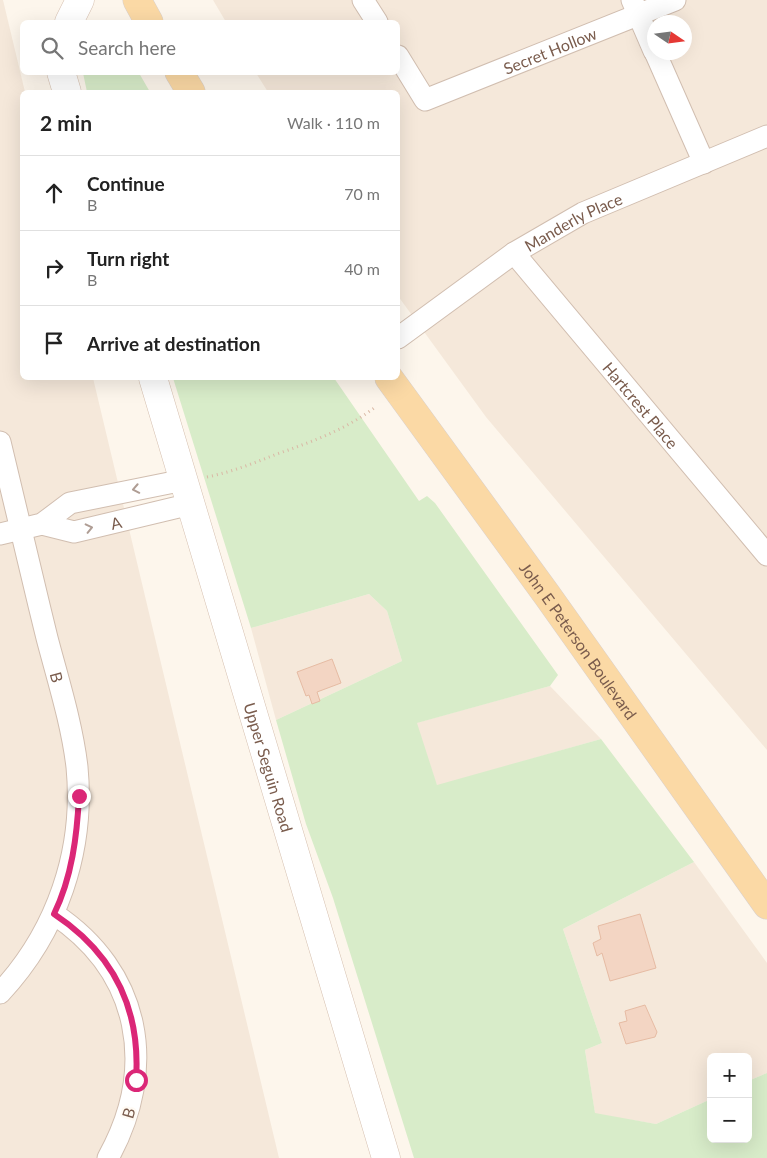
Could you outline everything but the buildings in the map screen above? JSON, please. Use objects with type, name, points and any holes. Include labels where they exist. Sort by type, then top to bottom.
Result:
[{"type":"main road","points":[[137,0],[149,20]]},
{"type":"main road","points":[[181,75],[190,90]]},
{"type":"main road","name":"John E Peterson Boulevard","points":[[390,380],[547,595],[767,905]]},
{"type":"street","points":[[70,20],[80,0]]},
{"type":"street","points":[[363,0],[376,20]]},
{"type":"street","name":"Secret Hollow","points":[[400,59],[425,100],[636,8],[675,0]]},
{"type":"street","points":[[636,8],[647,33]]},
{"type":"street","points":[[659,60],[704,162]]},
{"type":"street","points":[[62,75],[66,90]]},
{"type":"street","name":"Manderly Place","points":[[400,337],[514,253],[583,214],[767,136]]},
{"type":"street","name":"Hartcrest Place","points":[[514,253],[767,555]]},
{"type":"street","name":"Upper Seguin Road","points":[[154,380],[386,1158]]},
{"type":"street","name":"B","points":[[0,442],[77,766],[78,825],[74,854],[54,914],[29,958],[0,993]]},
{"type":"street","name":"A","points":[[0,534],[42,524],[70,502],[188,492]]},
{"type":"street","name":"A","points":[[42,524],[74,532],[188,492]]},
{"type":"street","name":"B","points":[[54,914],[69,924],[95,948],[115,976],[129,1008],[136,1043],[136,1080],[126,1121],[108,1158]]},
{"type":"path","points":[[188,492],[227,473],[355,423],[374,408]]},
{"type":"shaded area","points":[[0,0],[3,0],[25,90],[20,90],[20,380],[93,380],[279,1158],[0,1158]]},
{"type":"shaded area","points":[[213,0],[767,0],[767,750],[486,417],[400,299],[400,90],[267,90],[257,75],[400,75],[400,20],[225,20]]},
{"type":"shaded area","points":[[369,594],[387,611],[402,661],[276,720],[251,628]]},
{"type":"shaded area","points":[[550,686],[601,739],[437,786],[416,723]]},
{"type":"shaded area","points":[[694,862],[767,963],[767,1073],[752,1079],[752,1053],[707,1053],[707,1101],[656,1124],[595,1114],[585,1050],[602,1043],[563,929]]},
{"type":"green space","points":[[83,75],[140,75],[149,90],[87,90]]},
{"type":"green space","points":[[174,380],[335,380],[419,501],[427,496],[435,503],[558,675],[550,686],[417,723],[437,785],[601,739],[694,862],[563,929],[602,1043],[585,1050],[595,1113],[656,1124],[707,1101],[707,1143],[752,1143],[752,1079],[767,1073],[767,1158],[414,1158],[333,898],[306,824],[276,720],[402,661],[387,611],[369,594],[251,628]]},
{"type":"route","points":[[79,796],[74,854],[54,914],[69,924],[95,948],[115,976],[129,1008],[136,1043],[136,1080]]}]
